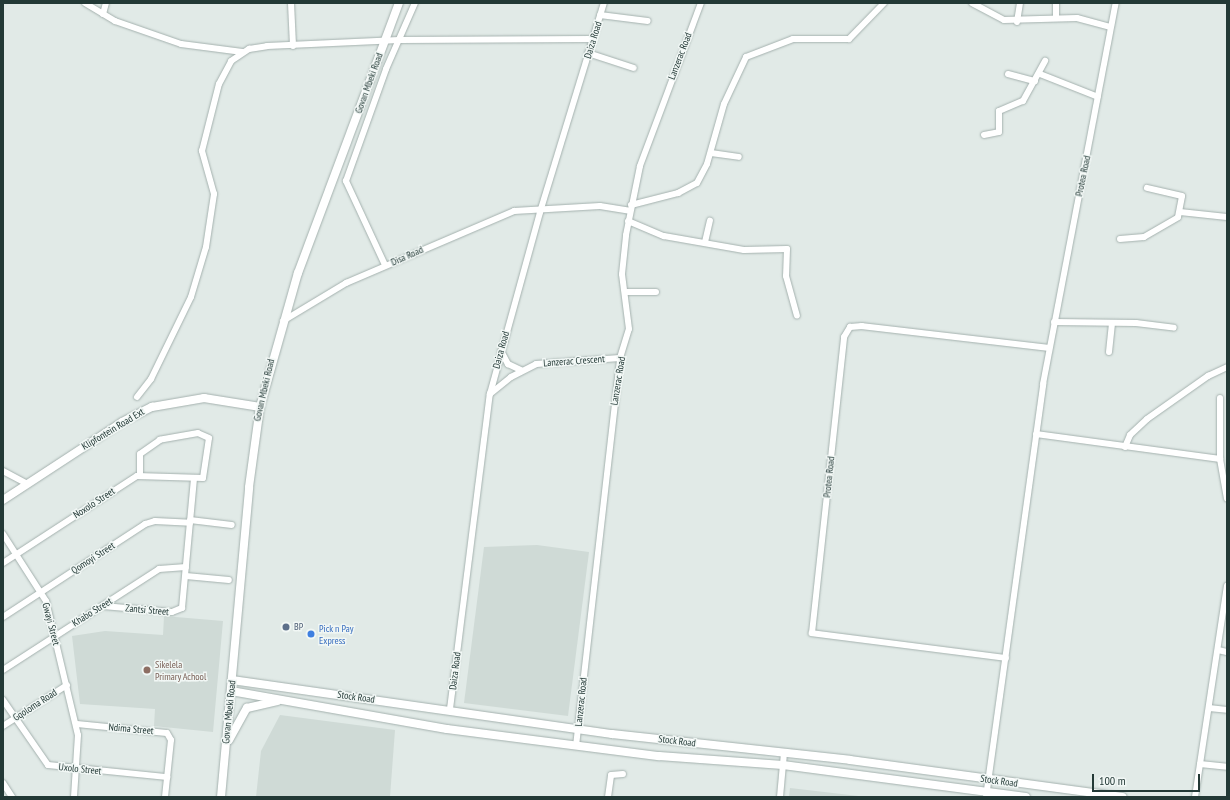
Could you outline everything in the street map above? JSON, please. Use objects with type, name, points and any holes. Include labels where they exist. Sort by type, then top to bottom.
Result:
[{"type":"main road","name":"Govan Mbeki Road","points":[[221,797],[252,455],[260,407],[282,322],[399,3]]},
{"type":"main road","name":"Klipfontein Road Ext","points":[[3,500],[131,416],[161,404],[204,398],[260,407]]},
{"type":"main road","name":"Stock Road","points":[[232,680],[578,727],[1123,797]]},
{"type":"main road","name":"Stock Road","points":[[231,691],[291,700],[447,729],[576,746],[783,765],[986,794],[1026,797]]},
{"type":"main road","points":[[225,750],[239,718],[247,708],[291,700]]},
{"type":"street","points":[[85,3],[103,14],[181,44],[242,52]]},
{"type":"street","points":[[103,14],[106,3]]},
{"type":"street","points":[[291,3],[293,46]]},
{"type":"street","points":[[385,266],[346,181],[399,40],[415,3]]},
{"type":"street","name":"Daiza Road","points":[[450,709],[490,394],[540,212],[604,3]]},
{"type":"street","name":"Lanzerac Road","points":[[576,746],[620,358],[629,329],[622,264],[628,220],[660,108],[701,3]]},
{"type":"street","points":[[631,208],[692,187],[711,153],[724,104],[746,57],[793,39],[849,39],[884,3]]},
{"type":"street","points":[[972,3],[998,17],[1017,22],[1056,18],[1077,18],[1110,27]]},
{"type":"street","points":[[1017,22],[1020,3]]},
{"type":"street","points":[[1056,3],[1056,18]]},
{"type":"street","name":"Protea Road","points":[[986,794],[1049,348],[1098,97],[1110,27],[1116,3]]},
{"type":"street","points":[[600,15],[648,21]]},
{"type":"street","points":[[137,397],[164,354],[197,280],[214,202],[202,151],[222,76],[231,60],[242,52],[256,48],[399,40],[593,39]]},
{"type":"street","points":[[588,53],[634,68]]},
{"type":"street","points":[[984,135],[999,132],[999,111],[1023,100],[1040,74],[1045,61]]},
{"type":"street","points":[[1008,74],[1035,81]]},
{"type":"street","points":[[1040,74],[1098,97]]},
{"type":"street","points":[[711,153],[739,157]]},
{"type":"street","points":[[1146,188],[1182,196],[1180,212]]},
{"type":"street","name":"Disa Road","points":[[282,322],[346,283],[514,211],[524,209],[540,212],[600,206],[631,208]]},
{"type":"street","points":[[1120,239],[1144,237],[1180,212],[1227,217]]},
{"type":"street","points":[[628,220],[664,236],[752,251],[787,249],[786,276],[797,316]]},
{"type":"street","points":[[705,242],[710,222]]},
{"type":"street","points":[[626,292],[656,292]]},
{"type":"street","points":[[1054,322],[1112,325],[1136,323],[1174,328]]},
{"type":"street","points":[[1109,352],[1112,325]]},
{"type":"street","name":"Protea Road","points":[[1006,658],[812,632],[844,337],[850,327],[862,326],[1049,348]]},
{"type":"street","points":[[501,351],[508,364],[521,370]]},
{"type":"street","name":"Lanzerac Crescent","points":[[490,394],[521,370],[546,362],[620,358]]},
{"type":"street","points":[[1125,447],[1130,435],[1147,418],[1208,376],[1227,367]]},
{"type":"street","points":[[1220,398],[1220,459],[1224,474],[1227,498]]},
{"type":"street","points":[[203,434],[209,440],[206,471],[203,478],[194,479],[140,474],[139,456],[143,450],[168,437],[203,434]]},
{"type":"street","points":[[1036,434],[1220,459]]},
{"type":"street","points":[[3,471],[27,484]]},
{"type":"street","name":"Noxolo Street","points":[[3,563],[140,474]]},
{"type":"street","name":"Zantsi Street","points":[[102,606],[178,611],[183,605],[194,479]]},
{"type":"street","name":"Qomoyi Street","points":[[3,617],[151,522],[190,522]]},
{"type":"street","points":[[190,522],[232,525]]},
{"type":"street","name":"Gwayi Street","points":[[3,534],[41,592],[55,635],[77,724],[74,797]]},
{"type":"street","name":"Khabo Street","points":[[3,670],[55,635],[162,568],[186,567]]},
{"type":"street","points":[[186,576],[229,580]]},
{"type":"street","points":[[1194,797],[1225,611],[1227,585]]},
{"type":"street","points":[[1218,650],[1227,652]]},
{"type":"street","name":"Gqoloma Road","points":[[3,726],[67,684]]},
{"type":"street","name":"Uxolo Street","points":[[3,700],[44,763],[76,769],[167,777]]},
{"type":"street","points":[[1209,708],[1227,710]]},
{"type":"street","name":"Ndima Street","points":[[77,724],[168,733],[170,740],[165,797]]},
{"type":"street","points":[[780,797],[784,753]]},
{"type":"street","points":[[1200,764],[1227,767]]},
{"type":"street","points":[[608,797],[611,775],[622,774]]},
{"type":"street","points":[[3,783],[12,797]]},
{"type":"shaded area","points":[[537,545],[589,552],[568,716],[464,703],[484,547]]},
{"type":"shaded area","name":"Sikelela Primary Achool","points":[[164,616],[223,621],[213,732],[154,726],[155,709],[80,704],[72,636],[105,631],[163,635]]},
{"type":"shaded area","points":[[280,715],[395,730],[390,797],[256,797],[261,751]]},
{"type":"shaded area","points":[[790,788],[867,797],[789,797]]},
{"type":"place","name":"BP","points":[[286,627]]},
{"type":"place","name":"Pick n Pay Express","points":[[311,634]]},
{"type":"place","name":"Sikelela Primary Achool","points":[[147,670]]}]
